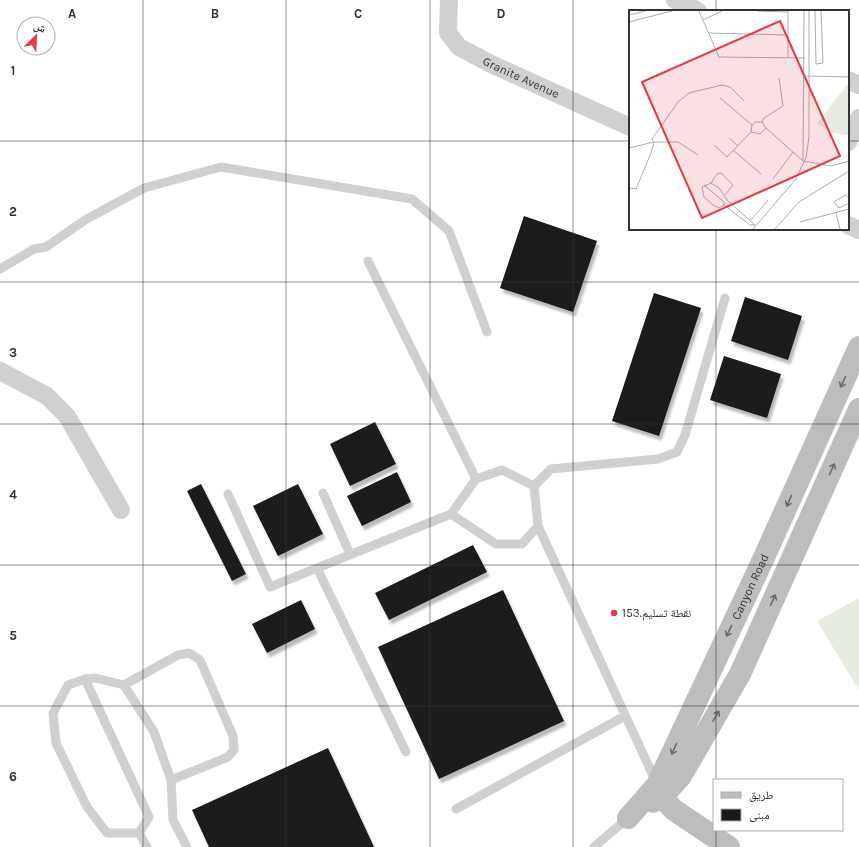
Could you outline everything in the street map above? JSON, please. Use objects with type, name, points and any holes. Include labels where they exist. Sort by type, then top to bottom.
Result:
[{"type":"main road","name":"Canyon Road","points":[[659,791],[859,348]]},
{"type":"main road","name":"Canyon Road","points":[[628,818],[659,791],[680,776],[740,674],[859,409]]},
{"type":"main road","points":[[659,791],[674,810],[729,847]]},
{"type":"street","name":"Granite Avenue","points":[[449,0],[448,33],[458,47],[491,64],[629,126]]},
{"type":"street","points":[[675,0],[696,10]]},
{"type":"street","points":[[849,80],[859,85]]},
{"type":"street","points":[[849,140],[859,118]]},
{"type":"street","points":[[849,225],[859,230]]},
{"type":"street","points":[[0,371],[47,396],[67,416],[121,510]]},
{"type":"lane","points":[[0,269],[34,249],[46,247],[85,220],[144,188],[221,167],[412,199],[449,231],[487,332]]},
{"type":"lane","points":[[368,261],[476,479]]},
{"type":"lane","points":[[534,486],[551,469],[658,459],[677,452],[685,435],[726,298]]},
{"type":"lane","points":[[228,494],[270,587],[451,514],[476,479],[502,470],[534,486]]},
{"type":"lane","points":[[534,486],[538,526],[659,791]]},
{"type":"lane","points":[[323,493],[350,554]]},
{"type":"lane","points":[[451,514],[496,544],[522,544],[538,526]]},
{"type":"lane","points":[[317,568],[406,752]]},
{"type":"lane","points":[[139,833],[107,833],[87,807],[56,743],[53,713],[68,685],[85,679],[95,678],[124,685],[178,655],[189,653],[200,660],[233,736],[234,750],[228,757],[171,780]]},
{"type":"lane","points":[[85,679],[149,816],[139,833]]},
{"type":"lane","points":[[124,685],[154,732],[171,780],[173,820],[187,847]]},
{"type":"lane","points":[[456,808],[625,716]]},
{"type":"lane","name":"Canyon Road","points":[[594,847],[628,818]]},
{"type":"lane","points":[[139,833],[147,847]]},
{"type":"shaded area","points":[[859,598],[859,690],[817,621]]},
{"type":"building","points":[[524,216],[597,241],[573,312],[500,288]]},
{"type":"building","points":[[654,293],[701,308],[659,436],[612,421]]},
{"type":"building","points":[[745,297],[802,316],[788,360],[731,341]]},
{"type":"building","points":[[724,356],[781,374],[767,418],[710,400]]},
{"type":"building","points":[[375,422],[396,464],[350,486],[330,444]]},
{"type":"building","points":[[397,472],[411,502],[362,526],[347,496]]},
{"type":"building","points":[[201,484],[246,574],[232,581],[187,491]]},
{"type":"building","points":[[298,484],[323,534],[278,556],[253,506]]},
{"type":"building","points":[[473,545],[487,572],[389,620],[375,593]]},
{"type":"building","points":[[503,590],[564,721],[439,779],[378,647]]},
{"type":"building","points":[[301,600],[315,629],[267,653],[252,624]]},
{"type":"building","points":[[328,748],[374,847],[209,847],[192,810]]},
{"type":"place","name":"نقطة تسليم.153","points":[[614,613]]}]
